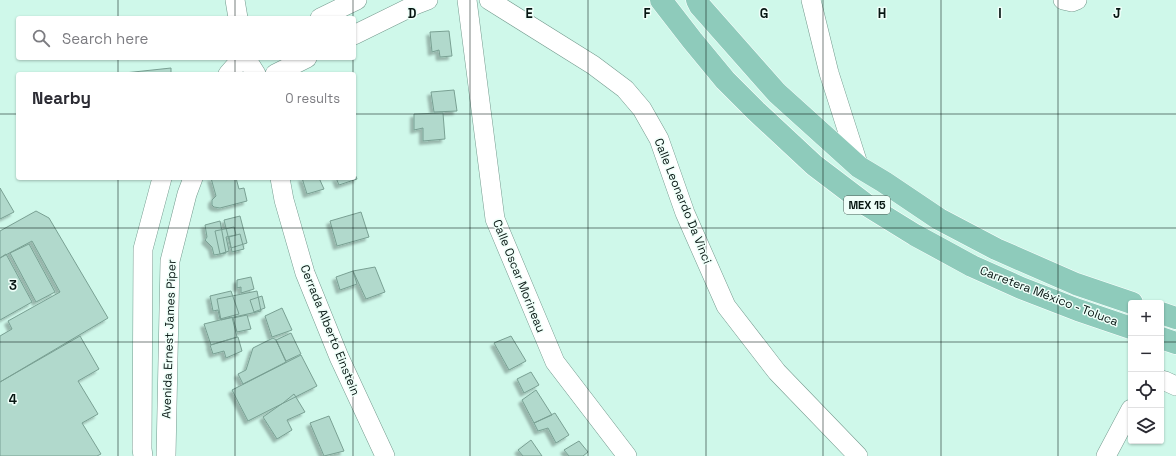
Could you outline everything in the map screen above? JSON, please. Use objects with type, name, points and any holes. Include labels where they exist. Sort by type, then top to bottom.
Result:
[{"type":"main road","name":"Carretera México - Toluca","points":[[661,0],[720,74],[756,111],[814,165],[868,206],[915,235],[972,266],[1021,288],[1128,327]]},
{"type":"main road","name":"Carretera México - Toluca","points":[[697,0],[700,6],[777,93],[859,167],[939,219],[996,249],[1076,284],[1128,302]]},
{"type":"main road","points":[[1164,314],[1176,318]]},
{"type":"main road","points":[[1164,339],[1176,342]]},
{"type":"street","points":[[235,0],[238,16]]},
{"type":"street","points":[[324,16],[357,0]]},
{"type":"street","points":[[356,34],[428,0]]},
{"type":"street","name":"Calle Oscar Morineau","points":[[467,0],[495,220],[555,362],[627,456]]},
{"type":"street","name":"Calle Leonardo Da Vinci","points":[[489,0],[593,65],[625,89],[642,108],[660,139],[685,213],[726,306],[777,372],[858,456]]},
{"type":"street","points":[[811,0],[830,73],[859,167]]},
{"type":"street","points":[[1063,0],[1072,2],[1077,0]]},
{"type":"street","points":[[230,72],[240,60]]},
{"type":"street","points":[[247,60],[255,72]]},
{"type":"street","points":[[279,72],[303,60]]},
{"type":"street","name":"Avenida Ernest James Piper","points":[[143,456],[143,249],[161,180]]},
{"type":"street","name":"Avenida Ernest James Piper","points":[[166,456],[170,261],[187,194],[192,180]]},
{"type":"street","name":"Cerrada Alberto Einstein","points":[[280,180],[284,200],[305,274],[339,357],[385,456]]},
{"type":"street","points":[[1164,381],[1176,386]]},
{"type":"street","points":[[1106,456],[1128,415]]},
{"type":"building","points":[[449,31],[452,56],[440,57],[439,50],[432,52],[430,32]]},
{"type":"building","points":[[171,68],[171,72],[134,72]]},
{"type":"building","points":[[454,90],[457,111],[434,112],[431,92]]},
{"type":"building","points":[[443,113],[445,139],[423,141],[423,128],[414,130],[414,114]]},
{"type":"building","points":[[212,180],[237,180],[239,189],[244,188],[247,201],[220,208],[212,205],[212,200],[216,196]]},
{"type":"building","points":[[303,180],[320,180],[324,189],[307,194]]},
{"type":"building","points":[[337,180],[354,180],[339,185]]},
{"type":"building","points":[[0,188],[14,212],[0,219]]},
{"type":"building","points":[[36,211],[49,218],[108,318],[0,382],[0,336],[12,329],[8,321],[60,292],[32,241],[0,258],[0,231]]},
{"type":"building","points":[[361,212],[369,237],[337,246],[330,221]]},
{"type":"building","points":[[240,216],[247,243],[231,248],[224,220]]},
{"type":"building","points":[[220,221],[226,253],[214,255],[212,247],[205,240],[207,237],[205,225]]},
{"type":"building","points":[[234,227],[236,235],[226,237],[229,251],[220,254],[215,231]]},
{"type":"building","points":[[240,234],[244,249],[232,252],[229,237]]},
{"type":"building","points":[[29,244],[55,292],[36,302],[10,253]]},
{"type":"building","points":[[6,254],[32,302],[0,320],[0,258]]},
{"type":"building","points":[[375,267],[385,292],[366,299],[353,271]]},
{"type":"building","points":[[353,271],[357,284],[340,290],[336,277]]},
{"type":"building","points":[[251,277],[254,289],[241,293],[241,287],[237,288],[237,280]]},
{"type":"building","points":[[231,291],[239,314],[220,319],[218,310],[213,311],[210,296]]},
{"type":"building","points":[[257,291],[261,311],[221,320],[217,299]]},
{"type":"building","points":[[262,296],[265,308],[254,312],[250,300]]},
{"type":"building","points":[[282,308],[292,330],[272,337],[265,316]]},
{"type":"building","points":[[247,315],[251,329],[237,332],[233,318]]},
{"type":"building","points":[[232,317],[237,337],[211,345],[204,324]]},
{"type":"building","points":[[291,333],[301,354],[286,361],[276,340]]},
{"type":"building","points":[[80,336],[99,369],[78,381],[98,414],[82,423],[101,454],[97,456],[0,456],[0,382]]},
{"type":"building","points":[[511,336],[526,361],[509,370],[494,343]]},
{"type":"building","points":[[238,337],[242,351],[226,358],[224,351],[213,354],[210,345]]},
{"type":"building","points":[[273,338],[276,340],[286,362],[243,384],[238,374],[246,370],[253,348]]},
{"type":"building","points":[[301,355],[317,386],[248,421],[232,390]]},
{"type":"building","points":[[531,372],[539,385],[524,393],[517,379]]},
{"type":"building","points":[[536,390],[552,415],[534,423],[522,400]]},
{"type":"building","points":[[294,394],[305,412],[287,420],[292,430],[277,439],[263,417]]},
{"type":"building","points":[[555,413],[569,435],[556,443],[548,428],[538,431],[534,423]]},
{"type":"building","points":[[329,416],[344,451],[324,456],[310,423]]},
{"type":"building","points":[[531,440],[542,456],[523,456],[518,450]]},
{"type":"building","points":[[579,441],[588,452],[583,456],[569,456],[564,450]]}]
